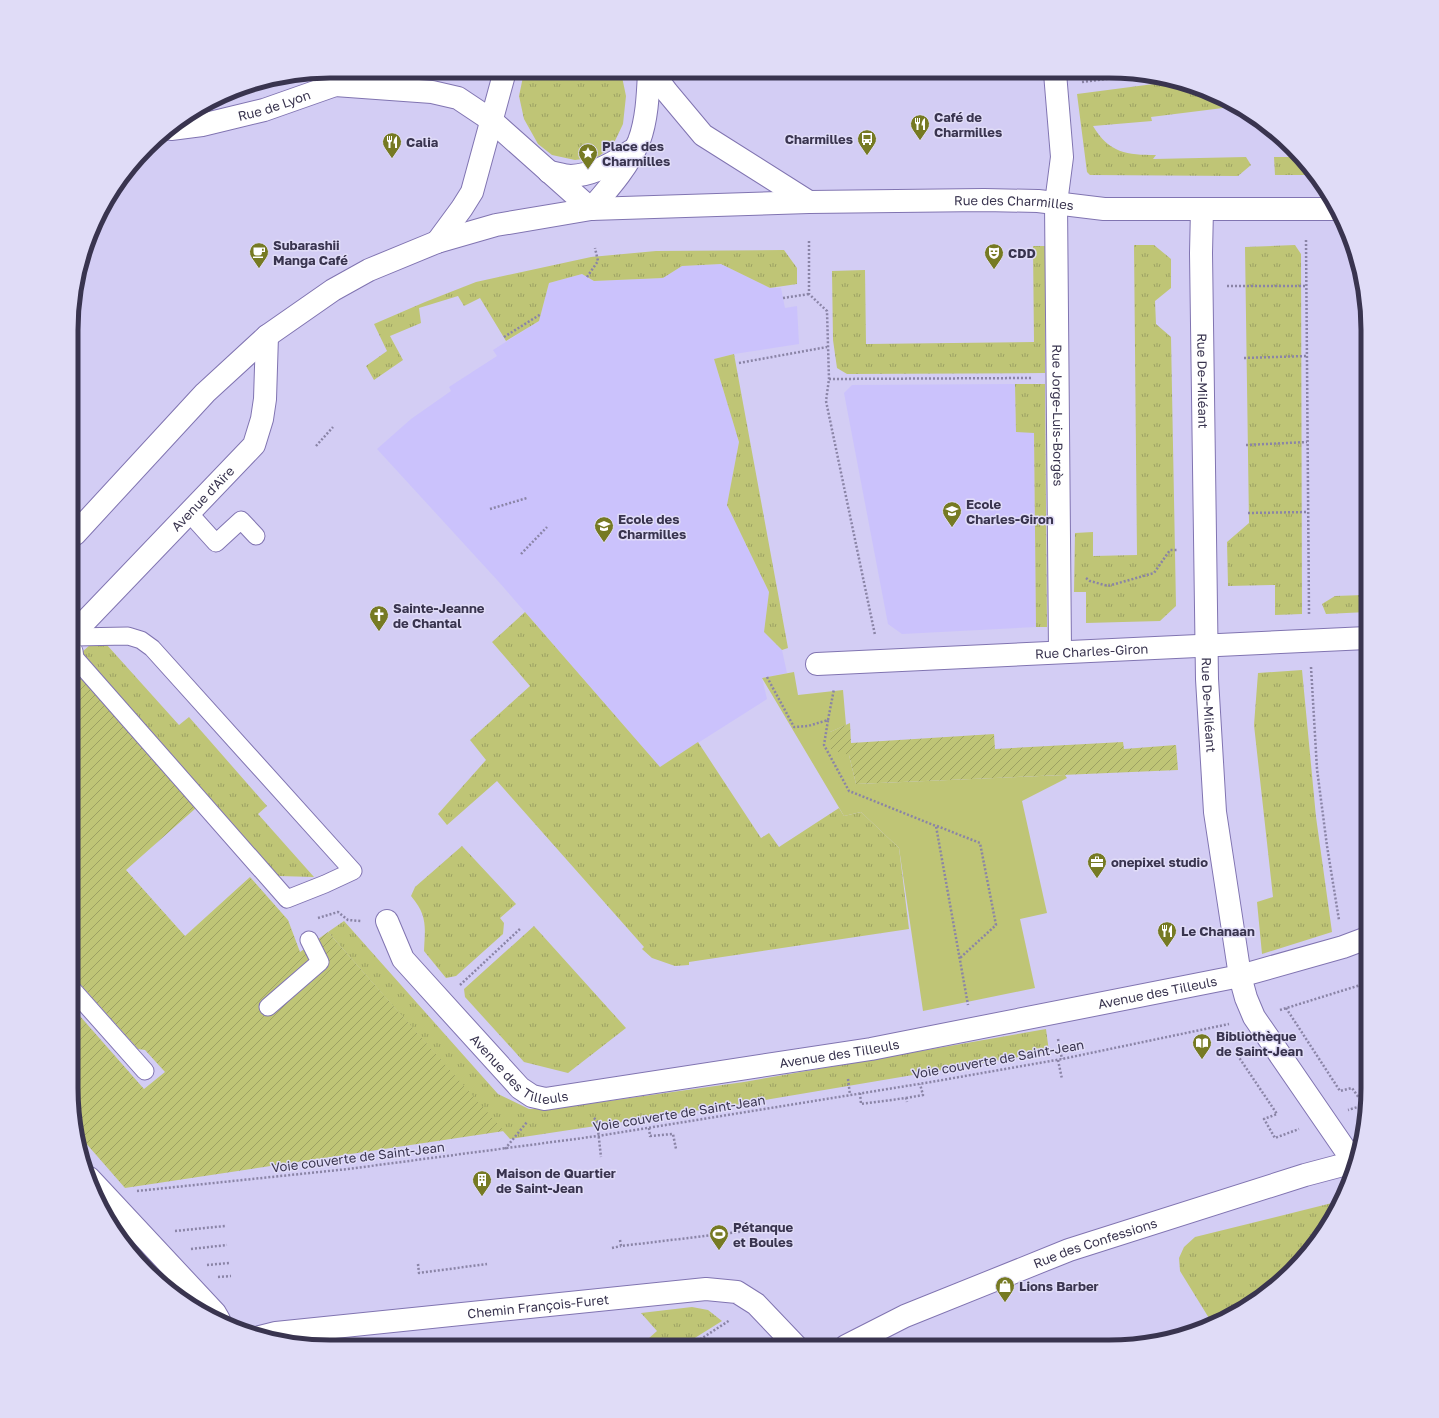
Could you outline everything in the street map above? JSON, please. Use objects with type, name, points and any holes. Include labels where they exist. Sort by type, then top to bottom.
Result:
[{"type":"street","name":"Rue de Lyon","points":[[180,128],[202,125],[264,110],[355,78]]},
{"type":"street","points":[[437,242],[472,192],[503,78]]},
{"type":"street","points":[[78,531],[205,393],[267,336],[333,290],[369,270],[437,242],[496,225],[591,209],[616,179],[639,141],[650,78]]},
{"type":"street","points":[[656,78],[703,135],[809,202]]},
{"type":"street","name":"Rue Jorge-Luis-Borgès","points":[[1055,78],[1062,157],[1056,203],[1060,651]]},
{"type":"street","points":[[335,85],[432,92],[458,98],[491,120],[591,209]]},
{"type":"street","points":[[549,172],[570,176],[597,171],[618,160],[635,148]]},
{"type":"street","name":"Rue des Charmilles","points":[[591,209],[809,202],[984,200],[1038,201],[1104,209],[1330,209]]},
{"type":"street","name":"Rue De-Miléant","points":[[1202,209],[1206,646],[1215,812],[1240,976],[1246,998],[1254,1017],[1351,1157]]},
{"type":"street","name":"Avenue d'Aïre","points":[[78,629],[254,445],[262,419],[265,399],[267,336]]},
{"type":"street","name":"Rue Charles-Giron","points":[[817,664],[1060,651],[1361,638]]},
{"type":"street","name":"Avenue des Tilleuls","points":[[387,921],[403,959],[520,1088],[532,1096],[545,1100],[871,1049],[1240,976],[1361,940]]},
{"type":"street","name":"Rue des Confessions","points":[[858,1340],[905,1316],[1069,1250],[1298,1177],[1349,1164]]},
{"type":"street","points":[[99,1189],[211,1310]]},
{"type":"street","name":"Chemin François-Furet","points":[[274,1333],[706,1289],[737,1292],[756,1304],[790,1340]]},
{"type":"lane","points":[[189,513],[216,543],[241,520],[256,536]]},
{"type":"lane","points":[[78,636],[128,636],[141,640],[152,648],[353,871],[287,899],[78,661]]},
{"type":"lane","points":[[268,1007],[320,962],[309,940]]},
{"type":"lane","points":[[78,996],[145,1071]]},
{"type":"path","points":[[1077,82],[1110,78]]},
{"type":"path","points":[[1306,240],[1309,620]]},
{"type":"path","points":[[809,241],[809,294],[827,311],[829,379],[826,401],[876,641]]},
{"type":"path","points":[[587,277],[598,261],[595,248]]},
{"type":"path","points":[[1223,286],[1306,286]]},
{"type":"path","points":[[783,298],[809,294]]},
{"type":"path","points":[[504,337],[541,314]]},
{"type":"path","points":[[739,363],[827,347]]},
{"type":"path","points":[[1244,358],[1307,356]]},
{"type":"path","points":[[829,379],[1036,378]]},
{"type":"path","points":[[316,446],[333,427]]},
{"type":"path","points":[[1246,445],[1307,442]]},
{"type":"path","points":[[490,509],[527,498]]},
{"type":"path","points":[[1248,513],[1308,512]]},
{"type":"path","points":[[521,554],[547,527]]},
{"type":"path","points":[[1082,574],[1090,581],[1108,586],[1154,573],[1170,550],[1178,550]]},
{"type":"path","points":[[1310,664],[1317,769],[1327,846],[1343,946]]},
{"type":"path","points":[[767,677],[794,727],[808,726],[828,720]]},
{"type":"path","points":[[834,686],[824,745],[849,791],[980,843],[996,925],[960,958]]},
{"type":"path","points":[[936,826],[968,1007]]},
{"type":"path","points":[[315,919],[338,912],[348,920],[387,921]]},
{"type":"path","points":[[460,985],[521,928]]},
{"type":"path","points":[[1275,1012],[1361,985]]},
{"type":"path","points":[[1286,1008],[1340,1091],[1352,1088],[1360,1100]]},
{"type":"path","name":"Voie couverte de Saint-Jean","points":[[135,1191],[348,1169],[598,1136],[1058,1060],[1229,1024]]},
{"type":"path","points":[[1247,1049],[1236,1053],[1277,1114],[1264,1118],[1271,1132],[1275,1138],[1295,1130]]},
{"type":"path","points":[[1058,1060],[1062,1080]]},
{"type":"path","points":[[860,1093],[861,1104],[906,1098],[923,1095],[920,1084]]},
{"type":"path","points":[[849,1087],[850,1095]]},
{"type":"path","points":[[906,1098],[907,1102]]},
{"type":"path","points":[[505,1149],[545,1100]]},
{"type":"path","points":[[1348,1110],[1360,1106]]},
{"type":"path","points":[[649,1128],[650,1136],[673,1134],[676,1149]]},
{"type":"path","points":[[598,1136],[601,1157]]},
{"type":"path","points":[[174,1232],[225,1226]]},
{"type":"path","points":[[612,1248],[772,1228]]},
{"type":"path","points":[[620,1240],[621,1246]]},
{"type":"path","points":[[190,1249],[227,1245]]},
{"type":"path","points":[[204,1266],[229,1263]]},
{"type":"path","points":[[418,1264],[419,1273],[487,1264]]},
{"type":"path","points":[[217,1278],[231,1276]]},
{"type":"path","points":[[699,1340],[730,1320]]},
{"type":"shaded area","name":"Ecole des Charmilles","points":[[721,264],[770,288],[781,288],[785,308],[797,306],[799,344],[734,354],[714,359],[739,442],[727,505],[769,592],[764,632],[782,650],[787,673],[762,678],[767,699],[660,767],[498,581],[377,449],[411,419],[451,391],[449,387],[497,356],[493,350],[539,321],[549,283],[582,274],[594,281],[663,278],[682,266]]},
{"type":"shaded area","name":"Ecole Charles-Giron","points":[[1015,384],[1016,432],[1034,432],[1036,627],[902,634],[888,624],[844,393],[852,385]]},
{"type":"green space","points":[[523,78],[622,78],[626,96],[623,124],[613,145],[598,157],[575,160],[552,155],[538,144],[524,119],[519,96]]},
{"type":"green space","points":[[1159,83],[1190,91],[1205,97],[1227,108],[1151,117],[1152,121],[1093,126],[1099,135],[1112,147],[1128,153],[1156,155],[1153,159],[1246,157],[1251,165],[1238,176],[1090,175],[1087,172],[1077,94]]},
{"type":"green space","points":[[1274,157],[1292,157],[1307,175],[1275,175]]},
{"type":"green space","points":[[1134,245],[1154,245],[1171,259],[1171,288],[1155,301],[1156,324],[1171,337],[1176,606],[1160,621],[1086,623],[1086,592],[1074,592],[1075,533],[1093,532],[1093,556],[1137,555]]},
{"type":"green space","points":[[1295,245],[1301,254],[1302,614],[1275,615],[1275,585],[1228,586],[1227,542],[1249,523],[1245,247]]},
{"type":"green space","points":[[1033,246],[1045,246],[1045,373],[847,374],[837,368],[833,340],[832,271],[865,270],[866,344],[1034,342]]},
{"type":"green space","points":[[784,250],[797,268],[797,284],[770,288],[721,264],[682,266],[663,278],[594,281],[582,274],[549,283],[539,321],[506,341],[480,298],[464,306],[458,296],[419,308],[421,323],[390,336],[403,360],[374,380],[366,366],[387,351],[374,324],[476,282],[591,257],[656,251]]},
{"type":"green space","points":[[734,354],[788,648],[782,650],[764,632],[769,592],[727,505],[739,442],[714,359]]},
{"type":"green space","points":[[1015,384],[1045,384],[1047,627],[1036,627],[1034,433],[1016,432]]},
{"type":"green space","points":[[1361,595],[1361,612],[1326,614],[1322,604],[1335,596]]},
{"type":"green space","points":[[525,612],[660,767],[698,742],[761,838],[769,833],[779,847],[839,808],[844,816],[861,812],[899,848],[909,929],[689,962],[689,965],[675,966],[652,958],[642,949],[644,947],[497,781],[447,825],[438,814],[486,760],[470,740],[530,686],[492,642]]},
{"type":"green space","points":[[91,644],[107,645],[179,725],[189,717],[267,806],[258,814],[314,877],[278,876],[81,653]]},
{"type":"green space","points":[[1302,670],[1316,817],[1332,932],[1262,954],[1257,902],[1273,897],[1254,725],[1258,673]]},
{"type":"green space","points":[[794,672],[798,695],[843,690],[846,725],[830,732],[849,755],[856,784],[1065,775],[1067,778],[1022,801],[1047,913],[1020,919],[1035,988],[923,1011],[899,848],[861,812],[844,816],[762,678]]},
{"type":"green space","points":[[78,675],[196,808],[126,870],[185,936],[250,877],[288,920],[300,952],[328,932],[504,1131],[125,1188],[84,1141],[80,1121],[78,1088],[78,1014],[144,1089],[165,1072],[145,1050],[138,1049],[78,982]]},
{"type":"green space","points":[[850,723],[851,743],[994,734],[995,749],[1123,742],[1124,749],[1176,745],[1178,770],[856,784],[849,755],[831,750],[830,732]]},
{"type":"green space","points":[[462,846],[516,904],[500,918],[504,923],[503,934],[456,976],[446,978],[424,951],[425,928],[423,916],[411,896],[415,887]]},
{"type":"green space","points":[[344,921],[498,1094],[529,1109],[551,1109],[744,1082],[1046,1029],[1049,1052],[741,1104],[510,1139],[328,932]]},
{"type":"green space","points":[[534,926],[626,1028],[568,1073],[524,1062],[465,997],[464,989]]},
{"type":"green space","points":[[1333,1203],[1309,1241],[1287,1266],[1262,1288],[1249,1297],[1209,1319],[1180,1271],[1179,1258],[1184,1247],[1195,1237]]},
{"type":"green space","points":[[692,1307],[708,1310],[722,1321],[692,1340],[647,1340],[657,1331],[641,1313]]},
{"type":"place","name":"Café de Charmilles","points":[[920,141]]},
{"type":"place","name":"Charmilles","points":[[867,156]]},
{"type":"place","name":"Calia","points":[[392,159]]},
{"type":"place","name":"Place des Charmilles","points":[[588,170]]},
{"type":"place","name":"Subarashii Manga Café","points":[[259,269]]},
{"type":"place","name":"CDD","points":[[994,270]]},
{"type":"place","name":"Ecole Charles-Giron","points":[[952,528]]},
{"type":"place","name":"Ecole des Charmilles","points":[[604,543]]},
{"type":"place","name":"Sainte-Jeanne de Chantal","points":[[379,632]]},
{"type":"place","name":"onepixel studio","points":[[1097,879]]},
{"type":"place","name":"Le Chanaan","points":[[1167,948]]},
{"type":"place","name":"Bibliothèque de Saint-Jean","points":[[1202,1060]]},
{"type":"place","name":"Maison de Quartier de Saint-Jean","points":[[482,1197]]},
{"type":"place","name":"Pétanque et Boules","points":[[719,1251]]},
{"type":"place","name":"Lions Barber","points":[[1005,1303]]}]
